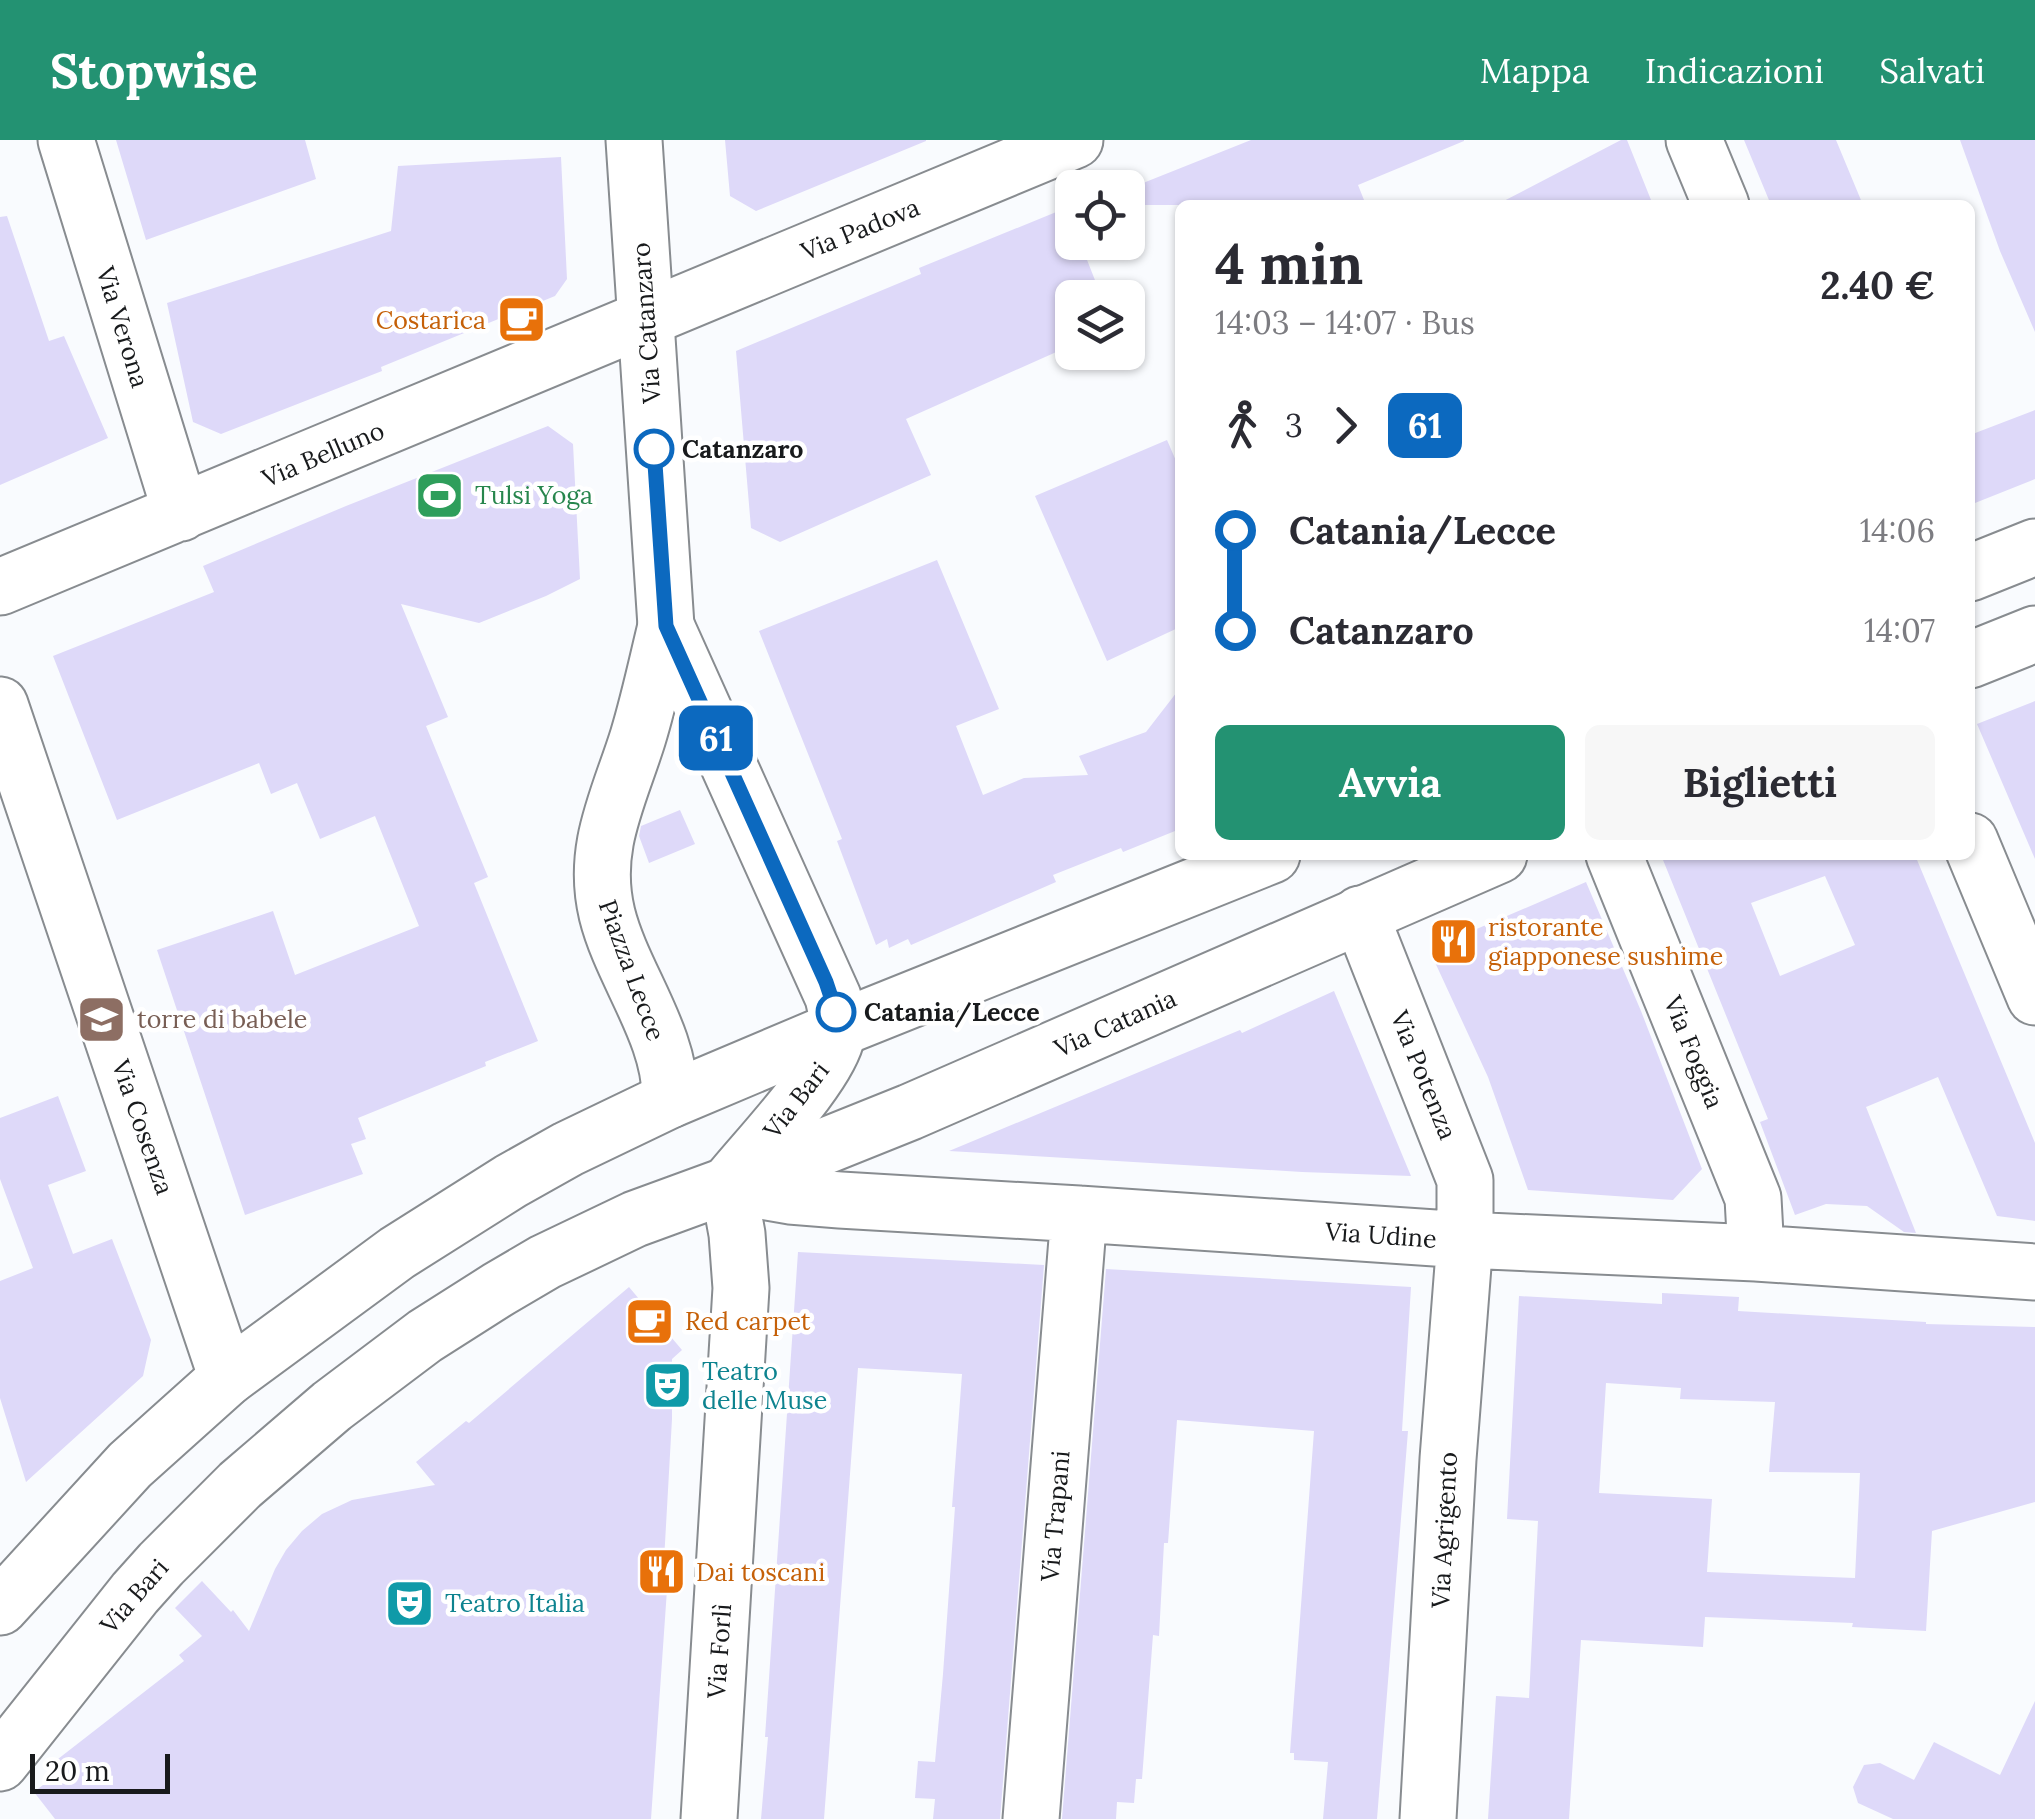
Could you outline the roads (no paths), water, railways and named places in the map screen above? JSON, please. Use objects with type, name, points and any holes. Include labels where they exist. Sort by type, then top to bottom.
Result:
[{"type":"street","name":"Via Verona","points":[[66,140],[181,513]]},
{"type":"street","name":"Via Catanzaro","points":[[634,140],[666,626]]},
{"type":"street","name":"Via Padova","points":[[646,319],[1075,140]]},
{"type":"street","points":[[1694,140],[1719,200]]},
{"type":"street","name":"Via Belluno","points":[[0,587],[646,319]]},
{"type":"street","points":[[1975,571],[2035,547]]},
{"type":"street","points":[[666,626],[833,997],[838,1029],[1260,860]]},
{"type":"street","name":"Piazza Lecce","points":[[666,626],[638,735],[606,829],[601,877],[610,923],[662,1052],[670,1100]]},
{"type":"street","points":[[1975,658],[2035,634]]},
{"type":"street","name":"Via Cosenza","points":[[0,705],[228,1378]]},
{"type":"street","points":[[1975,853],[2035,997]]},
{"type":"street","name":"Via Catania","points":[[728,1185],[957,1092],[1487,860]]},
{"type":"street","name":"Via Foggia","points":[[1616,860],[1753,1198],[1756,1252]]},
{"type":"street","name":"Via Potenza","points":[[1360,914],[1465,1180],[1465,1240]]},
{"type":"street","name":"Via Bari","points":[[0,1607],[130,1465],[228,1378],[396,1253],[534,1167],[670,1100],[838,1029]]},
{"type":"street","name":"Via Bari","points":[[0,1762],[161,1564],[240,1485],[332,1406],[425,1336],[545,1262],[635,1219],[728,1185],[813,1082],[832,1052],[838,1029]]},
{"type":"street","name":"Via Udine","points":[[728,1185],[828,1200],[1465,1240],[1756,1252],[2035,1272]]},
{"type":"street","name":"Via Forlì","points":[[709,1819],[741,1288],[728,1185]]},
{"type":"street","name":"Via Trapani","points":[[1031,1819],[1079,1214]]},
{"type":"street","name":"Via Agrigento","points":[[1428,1819],[1448,1458],[1465,1240]]},
{"type":"place","name":"Costarica","points":[[521,320]]},
{"type":"place","name":"Catanzaro","points":[[654,449]]},
{"type":"place","name":"Tulsi Yoga","points":[[440,495]]},
{"type":"place","name":"ristorante giapponese sushime","points":[[1453,941]]},
{"type":"place","name":"Catania/Lecce","points":[[836,1012]]},
{"type":"place","name":"torre di babele","points":[[102,1019]]},
{"type":"place","name":"Red carpet","points":[[650,1321]]},
{"type":"place","name":"Teatro delle Muse","points":[[667,1385]]},
{"type":"place","name":"Dai toscani","points":[[661,1572]]},
{"type":"place","name":"Teatro Italia","points":[[410,1603]]}]
